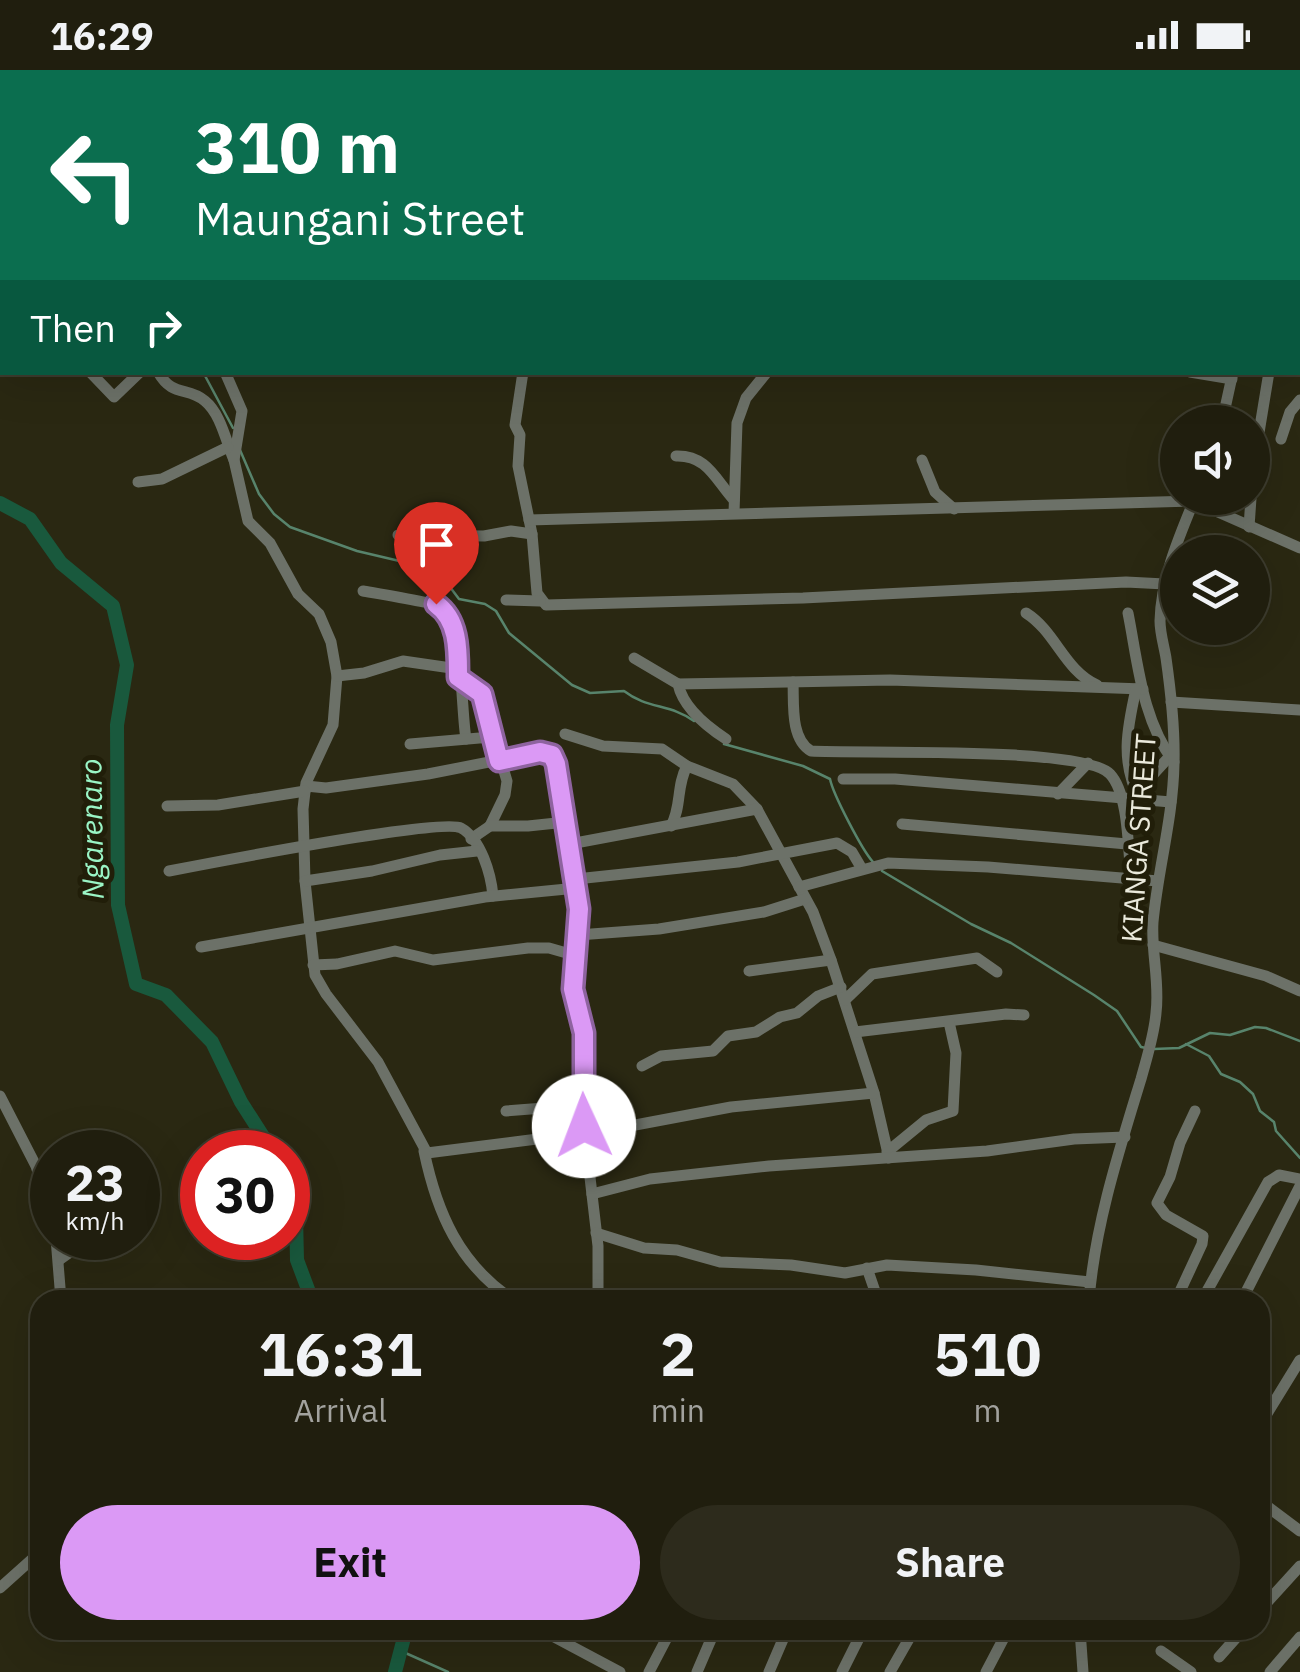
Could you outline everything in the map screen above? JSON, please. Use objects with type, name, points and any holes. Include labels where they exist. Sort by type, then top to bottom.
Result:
[{"type":"street","points":[[93,375],[114,397],[137,375]]},
{"type":"street","points":[[160,375],[178,392],[194,394],[211,406],[234,460],[248,521],[270,543],[298,594],[319,614],[331,642],[337,676],[333,726],[306,789],[305,882],[313,965],[319,984],[378,1062],[424,1151],[437,1202],[452,1239],[479,1275],[499,1290]]},
{"type":"street","points":[[226,375],[242,411],[234,460]]},
{"type":"street","points":[[523,375],[515,424],[520,435],[518,466],[540,602]]},
{"type":"street","points":[[734,507],[737,423],[746,398],[765,375]]},
{"type":"street","points":[[1264,405],[1269,375]]},
{"type":"street","points":[[1226,405],[1232,376]]},
{"type":"street","points":[[1281,439],[1290,412],[1300,400]]},
{"type":"street","points":[[138,482],[162,480],[228,447]]},
{"type":"street","points":[[676,456],[689,455],[704,462],[734,507]]},
{"type":"street","points":[[922,460],[935,492],[954,509]]},
{"type":"street","points":[[529,520],[734,507],[954,509],[1160,500]]},
{"type":"street","points":[[1227,515],[1300,548]]},
{"type":"street","points":[[1249,526],[1250,515]]},
{"type":"street","points":[[398,535],[532,534]]},
{"type":"street","points":[[506,600],[552,606],[1160,584]]},
{"type":"street","points":[[363,591],[441,607],[449,616],[456,635],[466,739]]},
{"type":"street","points":[[1026,613],[1048,630],[1070,664],[1087,680],[1101,686]]},
{"type":"street","points":[[1128,613],[1139,689],[1159,739],[1172,759],[1138,797]]},
{"type":"street","name":"KIANGA STREET","points":[[1090,1290],[1096,1241],[1150,1055],[1156,1019],[1153,946],[1158,881],[1171,802],[1172,759],[1171,702],[1163,645]]},
{"type":"street","points":[[634,658],[678,684],[985,682],[1139,689]]},
{"type":"street","points":[[305,882],[372,871],[474,845],[490,826],[508,787],[482,694],[458,673],[403,660],[364,674],[337,676]]},
{"type":"street","points":[[794,682],[799,736],[804,747],[812,751],[997,755],[1088,762],[1111,774],[1123,799],[1131,878]]},
{"type":"street","points":[[678,684],[680,694],[695,714],[726,739]]},
{"type":"street","points":[[1138,797],[1125,755],[1139,689]]},
{"type":"street","points":[[1171,702],[1300,710]]},
{"type":"street","points":[[565,734],[603,746],[662,749],[687,766],[733,784],[757,809],[802,893],[831,960],[874,1093],[888,1155]]},
{"type":"street","points":[[410,744],[491,737]]},
{"type":"street","points":[[167,806],[218,805],[306,789],[389,780],[540,752],[552,755],[576,883],[578,936],[573,989],[584,1033],[584,1130],[596,1233],[598,1290]]},
{"type":"street","points":[[1058,794],[1088,762]]},
{"type":"street","points":[[671,826],[680,807],[680,779],[687,766]]},
{"type":"street","points":[[842,779],[895,779],[1171,802]]},
{"type":"street","points":[[570,844],[757,809]]},
{"type":"street","points":[[490,826],[566,822]]},
{"type":"street","points":[[902,824],[1127,844]]},
{"type":"street","points":[[169,871],[382,833],[454,826],[488,864],[492,896]]},
{"type":"street","points":[[201,947],[492,896],[781,855],[837,843],[852,852],[862,869]]},
{"type":"street","points":[[578,936],[659,929],[764,912],[862,869],[888,863],[1158,881]]},
{"type":"street","points":[[1153,946],[1266,976],[1300,991]]},
{"type":"street","points":[[313,965],[337,964],[395,951],[433,960],[528,948],[549,948],[577,956]]},
{"type":"street","points":[[642,1066],[661,1056],[713,1051],[728,1036],[756,1032],[780,1017],[797,1013],[818,996],[843,993],[872,974],[977,958],[997,972]]},
{"type":"street","points":[[749,971],[831,960]]},
{"type":"street","points":[[855,1032],[1024,1015]]},
{"type":"street","points":[[888,1155],[926,1120],[953,1112],[956,1053],[950,1022]]},
{"type":"street","points":[[424,1151],[430,1154],[630,1126],[732,1107],[874,1093]]},
{"type":"street","points":[[0,1096],[30,1154]]},
{"type":"street","points":[[506,1112],[583,1105]]},
{"type":"street","points":[[1181,1290],[1203,1236],[1166,1215],[1157,1204],[1196,1112]]},
{"type":"street","points":[[592,1194],[650,1179],[769,1166],[987,1151],[1074,1138],[1125,1137]]},
{"type":"street","points":[[1208,1290],[1268,1182],[1279,1175],[1300,1182],[1247,1290]]},
{"type":"street","points":[[596,1233],[644,1248],[677,1250],[720,1262],[791,1265],[845,1274],[888,1265],[1090,1282]]},
{"type":"street","points":[[59,1260],[60,1290]]},
{"type":"street","points":[[867,1268],[875,1290]]},
{"type":"street","points":[[1270,1409],[1300,1360]]},
{"type":"street","points":[[1270,1508],[1300,1531]]},
{"type":"street","points":[[0,1588],[30,1561]]},
{"type":"street","points":[[1270,1599],[1300,1566]]},
{"type":"street","points":[[1270,1672],[1300,1638]]},
{"type":"street","points":[[560,1640],[620,1672]]},
{"type":"street","points":[[649,1672],[666,1640]]},
{"type":"street","points":[[697,1672],[710,1640]]},
{"type":"street","points":[[769,1672],[783,1640]]},
{"type":"street","points":[[842,1672],[858,1640]]},
{"type":"street","points":[[890,1672],[908,1640]]},
{"type":"street","points":[[986,1672],[1003,1640]]},
{"type":"street","points":[[1081,1640],[1083,1672]]},
{"type":"street","points":[[1219,1657],[1234,1640]]},
{"type":"street","points":[[1162,1651],[1190,1672]]},
{"type":"waterway","points":[[205,375],[233,428]]},
{"type":"waterway","points":[[240,450],[259,494],[290,527],[357,551],[425,567],[459,599],[485,604],[496,611],[509,633],[572,685],[590,693],[624,691],[694,721]]},
{"type":"waterway","name":"Ngarenaro","points":[[0,503],[30,519],[61,563],[113,606],[127,665],[117,725],[118,905],[136,984],[166,995],[212,1042],[259,1130]]},
{"type":"waterway","points":[[724,744],[803,766],[830,779],[848,822],[873,862]]},
{"type":"waterway","points":[[882,871],[1094,995],[1117,1011],[1141,1047],[1146,1048]]},
{"type":"waterway","points":[[1154,1049],[1179,1048],[1210,1033],[1230,1035],[1255,1027],[1300,1041]]},
{"type":"waterway","points":[[1186,1044],[1209,1056],[1221,1074],[1240,1082],[1253,1094],[1260,1111],[1274,1122],[1276,1131],[1300,1158]]},
{"type":"waterway","name":"Ngarenaro","points":[[297,1260],[308,1290]]},
{"type":"waterway","name":"Ngarenaro","points":[[395,1672],[403,1640]]},
{"type":"waterway","points":[[401,1651],[448,1672]]},
{"type":"route","points":[[436,604],[449,616],[456,635],[458,677],[482,694],[499,761],[540,752],[552,755],[556,764],[579,909],[573,989],[584,1033],[584,1126]]}]
